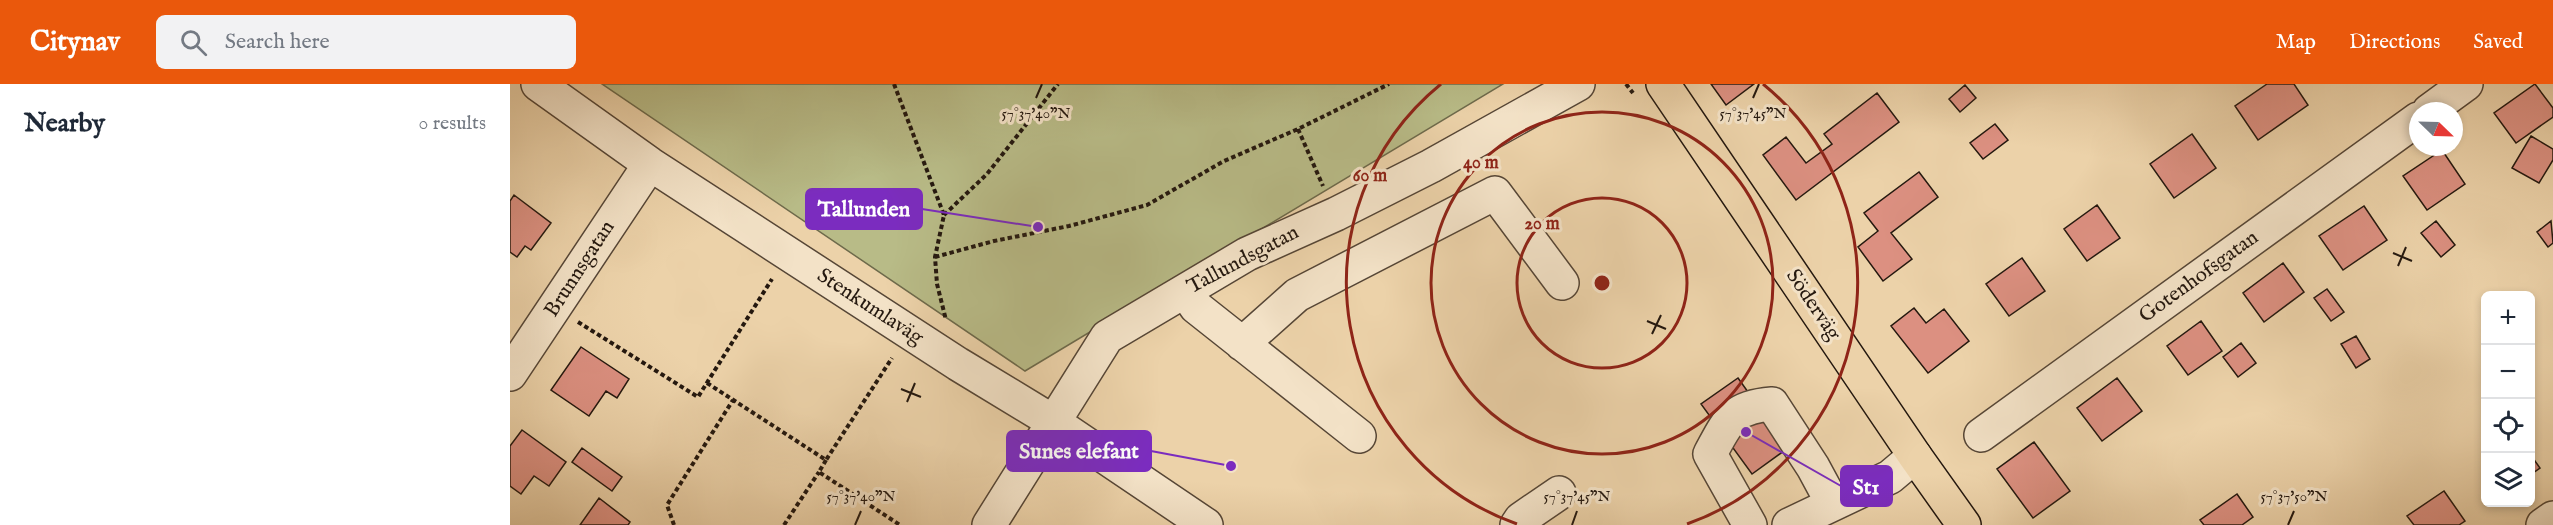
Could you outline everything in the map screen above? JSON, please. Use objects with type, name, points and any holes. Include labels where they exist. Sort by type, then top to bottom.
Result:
[{"type":"main road","name":"Söderväg","points":[[1663,84],[1964,525]]},
{"type":"street","name":"Stenkumlaväg","points":[[538,84],[650,164],[958,364],[1052,421],[1206,525]]},
{"type":"street","name":"Tallundsgatan","points":[[989,525],[1052,421],[1107,337],[1246,254],[1336,214],[1431,166],[1578,84]]},
{"type":"street","points":[[2441,102],[2466,84]]},
{"type":"street","name":"Gotenhofsgatan","points":[[1981,435],[2409,126]]},
{"type":"street","name":"Brunnsgatan","points":[[510,374],[650,164]]},
{"type":"street","points":[[1242,344],[1297,295],[1495,193],[1562,283]]},
{"type":"street","points":[[1185,291],[1196,307],[1359,436]]},
{"type":"street","points":[[1750,525],[1710,454],[1728,422],[1749,405],[1772,404],[1813,467],[1833,504]]},
{"type":"street","points":[[1790,525],[1890,477],[1915,456]]},
{"type":"street","points":[[1517,525],[1521,519],[1559,493]]},
{"type":"street","points":[[2543,525],[2553,518]]},
{"type":"path","points":[[894,84],[944,215],[935,257],[937,285],[958,364]]},
{"type":"path","points":[[944,215],[987,174],[1058,84]]},
{"type":"path","points":[[935,257],[994,241],[1068,226],[1147,204],[1224,161],[1298,129],[1389,84]]},
{"type":"path","points":[[1298,129],[1336,214]]},
{"type":"path","points":[[555,308],[698,397],[788,254]]},
{"type":"path","points":[[784,525],[908,332]]},
{"type":"path","points":[[707,383],[826,460]]},
{"type":"path","points":[[674,525],[668,505],[733,400]]},
{"type":"path","points":[[819,472],[900,525]]},
{"type":"green space","points":[[602,84],[1503,84],[1025,371]]},
{"type":"building","points":[[1711,84],[1754,84],[1726,105]]},
{"type":"building","points":[[2267,84],[2294,84],[2308,105],[2258,140],[2235,106]]},
{"type":"building","points":[[2535,84],[2553,108],[2553,117],[2516,143],[2494,113]]},
{"type":"building","points":[[1965,85],[1976,98],[1960,112],[1949,99]]},
{"type":"building","points":[[1877,93],[1899,122],[1796,200],[1763,155],[1786,137],[1806,163],[1832,144],[1824,134]]},
{"type":"building","points":[[1995,124],[2008,140],[1983,159],[1970,143]]},
{"type":"building","points":[[2192,134],[2216,168],[2174,198],[2150,164]]},
{"type":"building","points":[[2531,136],[2553,149],[2553,160],[2539,183],[2512,168]]},
{"type":"building","points":[[2433,156],[2446,156],[2465,184],[2427,210],[2403,176]]},
{"type":"building","points":[[1919,172],[1938,197],[1891,233],[1912,259],[1883,281],[1858,247],[1878,231],[1864,213]]},
{"type":"building","points":[[514,195],[551,223],[531,250],[525,246],[517,257],[510,252],[510,201]]},
{"type":"building","points":[[2097,205],[2120,238],[2087,261],[2064,229]]},
{"type":"building","points":[[2364,206],[2387,240],[2343,270],[2319,236]]},
{"type":"building","points":[[2436,221],[2455,245],[2441,257],[2421,233]]},
{"type":"building","points":[[2551,221],[2553,243],[2548,247],[2537,232]]},
{"type":"building","points":[[2022,258],[2045,291],[2009,316],[1986,284]]},
{"type":"building","points":[[2283,263],[2304,292],[2264,322],[2243,293]]},
{"type":"building","points":[[2327,289],[2344,312],[2331,321],[2314,298]]},
{"type":"building","points":[[1914,308],[1926,323],[1944,309],[1969,341],[1928,373],[1891,326]]},
{"type":"building","points":[[2201,321],[2222,351],[2188,375],[2167,346]]},
{"type":"building","points":[[2356,336],[2370,359],[2356,368],[2341,344]]},
{"type":"building","points":[[2241,343],[2256,363],[2238,377],[2223,357]]},
{"type":"building","points":[[581,347],[629,379],[617,398],[606,391],[589,416],[551,390]]},
{"type":"building","points":[[1738,378],[1788,448],[1752,474],[1701,404]]},
{"type":"building","points":[[2117,378],[2142,411],[2102,441],[2077,408]]},
{"type":"building","points":[[522,430],[566,462],[549,486],[534,476],[521,494],[510,486],[510,446]]},
{"type":"building","points":[[2034,442],[2070,491],[2033,518],[1997,469]]},
{"type":"building","points":[[582,448],[622,477],[612,491],[572,462]]},
{"type":"building","points":[[2535,461],[2540,468],[2535,472]]},
{"type":"building","points":[[2444,491],[2465,521],[2459,525],[2414,525],[2407,516]]},
{"type":"building","points":[[2237,494],[2253,517],[2242,525],[2204,525],[2200,520]]},
{"type":"building","points":[[599,498],[630,522],[628,525],[580,525]]},
{"type":"place","name":"Tallunden","points":[[1038,227]]},
{"type":"place","name":"St1","points":[[1746,432]]},
{"type":"place","name":"Sunes elefant","points":[[1231,466]]}]
